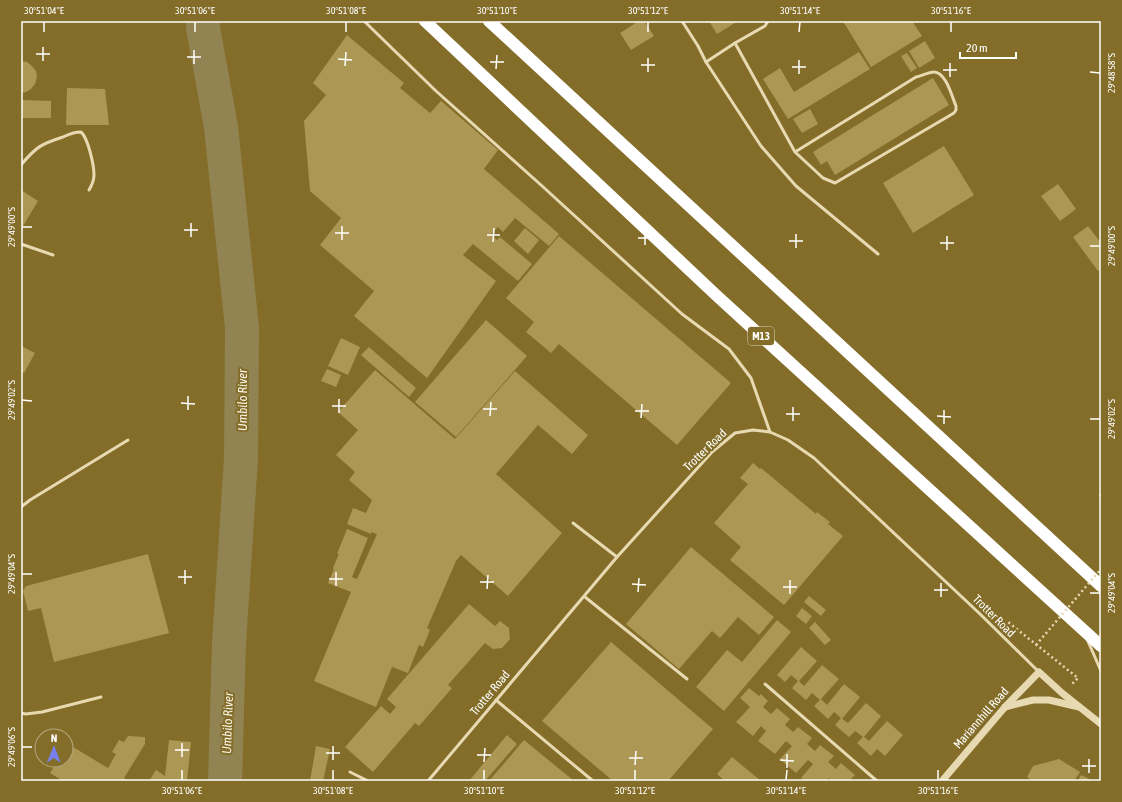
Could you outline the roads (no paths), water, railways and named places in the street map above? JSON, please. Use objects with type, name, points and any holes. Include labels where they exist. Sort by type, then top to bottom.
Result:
[{"type":"highway","name":"M13","points":[[425,21],[716,295],[1101,646]]},
{"type":"highway","points":[[488,21],[1101,586]]},
{"type":"street","name":"Mariannhill Road","points":[[942,781],[1004,707],[1039,672]]},
{"type":"street","points":[[1039,672],[1062,693],[1101,724]]},
{"type":"street","points":[[1004,707],[1033,700],[1049,700],[1081,707]]},
{"type":"lane","points":[[364,21],[436,91],[541,184],[682,314],[729,349],[751,378],[770,432]]},
{"type":"lane","points":[[682,21],[706,62],[761,146],[796,186],[878,254]]},
{"type":"lane","points":[[706,62],[765,26],[768,21]]},
{"type":"lane","points":[[735,43],[795,152],[823,178],[835,183],[954,113],[956,106],[944,78],[940,73],[934,72],[916,77],[795,152]]},
{"type":"lane","points":[[21,165],[36,149],[43,144],[74,132],[81,132],[88,144],[94,173],[90,190]]},
{"type":"lane","points":[[21,244],[54,255]]},
{"type":"lane","name":"Trotter Road","points":[[428,781],[617,558],[712,452],[735,434],[753,430],[770,432],[788,440],[814,458],[980,613],[1039,672]]},
{"type":"lane","points":[[21,507],[128,440]]},
{"type":"lane","points":[[573,523],[617,558]]},
{"type":"lane","points":[[585,596],[687,678]]},
{"type":"lane","points":[[1083,629],[1101,671]]},
{"type":"lane","points":[[765,684],[877,781]]},
{"type":"lane","points":[[21,713],[26,714],[42,712],[101,697]]},
{"type":"lane","points":[[496,700],[593,781]]},
{"type":"lane","points":[[350,772],[368,781]]},
{"type":"waterway","name":"Umbilo River","points":[[203,21],[221,127],[242,328],[241,458],[229,644],[225,781]]}]
